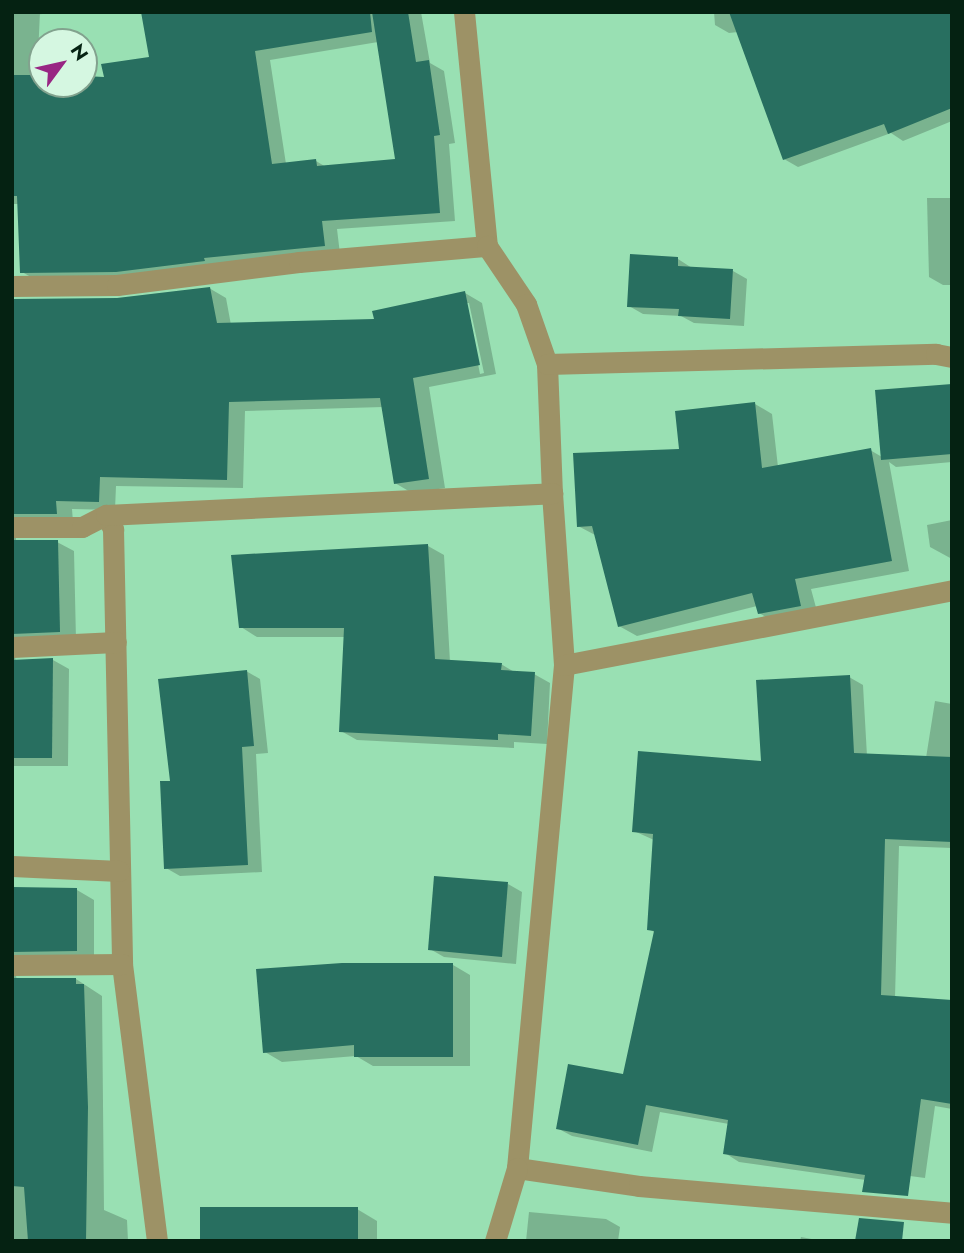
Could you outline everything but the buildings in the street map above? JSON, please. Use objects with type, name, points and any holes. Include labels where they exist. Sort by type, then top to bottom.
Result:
[{"type":"street","points":[[464,12],[487,246],[526,304],[547,364],[552,493],[564,665],[517,1168],[495,1241]]},
{"type":"street","points":[[12,286],[117,285],[299,262],[487,246]]},
{"type":"street","points":[[547,364],[936,354],[952,357]]},
{"type":"street","points":[[12,527],[82,527],[106,515],[552,493]]},
{"type":"street","points":[[106,515],[113,529],[122,964],[157,1241]]},
{"type":"street","points":[[564,665],[952,590]]},
{"type":"street","points":[[12,647],[116,642]]},
{"type":"street","points":[[12,866],[119,871]]},
{"type":"street","points":[[12,965],[122,964]]},
{"type":"street","points":[[517,1168],[639,1186],[952,1213]]}]
